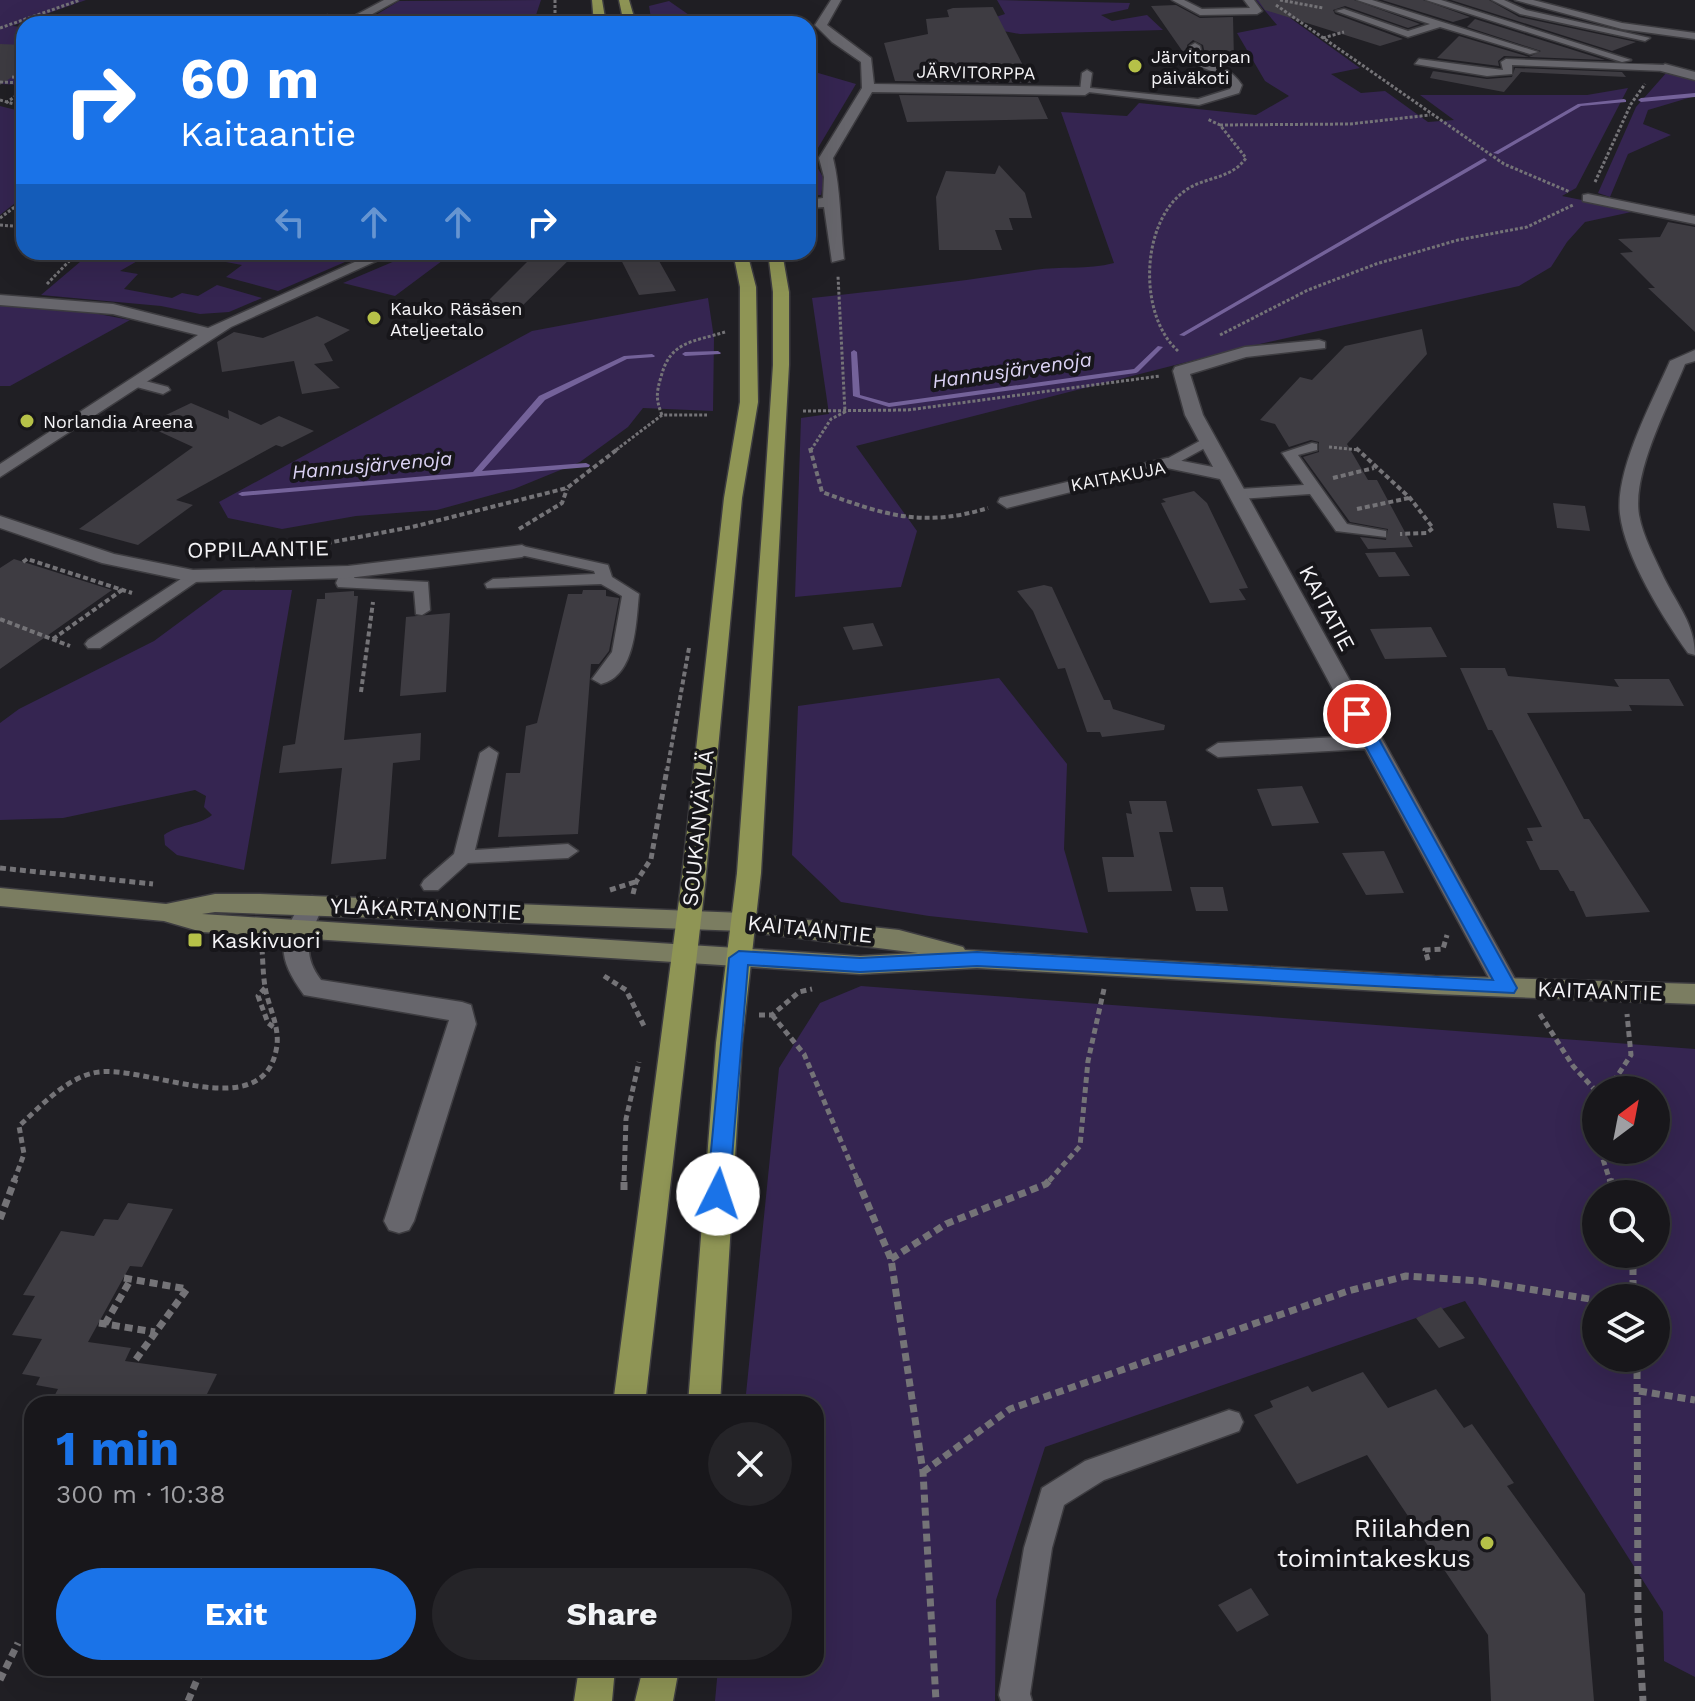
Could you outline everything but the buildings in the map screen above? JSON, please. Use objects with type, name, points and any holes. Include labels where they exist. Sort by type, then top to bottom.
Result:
[{"type":"main road","name":"SOUKANVÄYLÄ","points":[[630,1396],[688,919],[721,597],[749,402],[748,287],[742,260]]},
{"type":"main road","points":[[705,1396],[729,1043],[749,873],[781,365],[781,292],[776,260]]},
{"type":"main road","name":"YLÄKARTANONTIE","points":[[0,897],[165,912],[202,923],[307,916],[628,916],[688,919]]},
{"type":"main road","name":"YLÄKARTANONTIE","points":[[307,916],[682,953]]},
{"type":"main road","name":"KAITAANTIE","points":[[688,919],[899,939],[977,959]]},
{"type":"main road","name":"KAITAANTIE","points":[[682,953],[860,965],[977,959],[1435,985],[1695,994]]},
{"type":"main road","points":[[593,1701],[596,1676]]},
{"type":"main road","points":[[654,1701],[659,1676]]},
{"type":"street","points":[[361,16],[393,0]]},
{"type":"street","points":[[836,0],[821,25],[836,40],[867,61],[868,88],[826,158],[831,177],[830,202],[837,259]]},
{"type":"street","points":[[1522,6],[1541,6],[1622,26],[1695,36]]},
{"type":"street","points":[[1665,68],[1695,76]]},
{"type":"street","name":"JÄRVITORPPA","points":[[868,88],[1085,91]]},
{"type":"street","points":[[1588,198],[1695,220]]},
{"type":"street","points":[[816,203],[830,202]]},
{"type":"street","points":[[0,472],[210,333],[371,260]]},
{"type":"street","points":[[0,300],[113,309],[210,333]]},
{"type":"street","points":[[1179,360],[1319,345]]},
{"type":"street","points":[[1695,355],[1678,361],[1671,377],[1635,474],[1629,513],[1676,624],[1695,649]]},
{"type":"street","name":"KAITATIE","points":[[1179,360],[1194,415],[1235,485],[1371,742],[1507,988]]},
{"type":"street","name":"KAITAKUJA","points":[[1007,502],[1167,463],[1235,485]]},
{"type":"street","name":"OPPILAANTIE","points":[[0,522],[109,559],[193,576],[348,572],[522,551]]},
{"type":"street","points":[[1218,750],[1371,742]]},
{"type":"street","points":[[307,916],[294,944],[294,963],[313,988],[462,1012],[463,1024],[399,1221]]},
{"type":"lane","points":[[1177,0],[1200,12],[1257,11],[1249,0]]},
{"type":"lane","points":[[1362,0],[1533,52]]},
{"type":"lane","points":[[1431,0],[1614,54],[1633,65]]},
{"type":"lane","points":[[1497,0],[1645,38]]},
{"type":"lane","points":[[1341,11],[1374,4]]},
{"type":"lane","points":[[1489,16],[1522,6]]},
{"type":"lane","points":[[1341,11],[1408,34],[1439,24]]},
{"type":"lane","points":[[1358,28],[1373,24]]},
{"type":"lane","points":[[1087,73],[1085,91],[1199,102],[1235,91],[1237,85],[1233,78],[1221,69],[1198,62],[1195,46]]},
{"type":"lane","points":[[1419,62],[1442,63],[1492,74],[1508,72],[1506,62],[1665,68]]},
{"type":"lane","points":[[134,382],[163,390]]},
{"type":"lane","points":[[1167,463],[1209,440]]},
{"type":"lane","points":[[1312,447],[1289,453],[1342,528],[1380,534]]},
{"type":"lane","points":[[1235,485],[1314,489]]},
{"type":"lane","points":[[522,551],[602,568],[604,579]]},
{"type":"lane","points":[[348,572],[344,583],[422,586],[422,610]]},
{"type":"lane","points":[[94,644],[193,576]]},
{"type":"lane","points":[[493,584],[604,579],[631,594],[621,658],[614,669],[601,679]]},
{"type":"lane","points":[[431,885],[463,857],[489,753]]},
{"type":"lane","points":[[463,857],[568,851]]},
{"type":"lane","points":[[1017,1701],[1014,1695],[1038,1548],[1052,1497],[1095,1470],[1229,1422]]},
{"type":"path","points":[[34,16],[80,0]]},
{"type":"path","points":[[1269,0],[1504,164],[1588,198]]},
{"type":"path","points":[[1280,0],[1341,11]]},
{"type":"path","points":[[0,23],[14,23]]},
{"type":"path","points":[[0,28],[14,23]]},
{"type":"path","points":[[1322,38],[1358,28]]},
{"type":"path","points":[[1211,340],[1308,290],[1376,264],[1458,240],[1527,227],[1588,198],[1631,104],[1646,83],[1665,68]]},
{"type":"path","points":[[12,77],[16,78]]},
{"type":"path","points":[[6,103],[16,96]]},
{"type":"path","points":[[0,100],[16,105]]},
{"type":"path","points":[[1179,360],[1165,339],[1151,294],[1151,263],[1159,231],[1178,195],[1242,167],[1246,158],[1220,125],[1350,124],[1431,115]]},
{"type":"path","points":[[837,259],[845,412]]},
{"type":"path","points":[[40,289],[59,276],[72,260]]},
{"type":"path","points":[[662,415],[655,398],[666,357],[682,345],[729,330],[729,345]]},
{"type":"path","points":[[803,411],[845,412],[976,403],[1179,360],[1190,349]]},
{"type":"path","points":[[845,412],[831,419],[810,447],[822,492],[907,521],[964,517],[1007,502]]},
{"type":"path","points":[[412,527],[567,488],[600,466],[662,415],[707,415]]},
{"type":"path","points":[[1331,447],[1356,448],[1410,498],[1433,528],[1427,533],[1412,533]]},
{"type":"path","points":[[1338,477],[1375,468]]},
{"type":"path","points":[[522,551],[519,528],[562,503],[567,488]]},
{"type":"path","points":[[1360,508],[1410,498]]},
{"type":"path","points":[[23,562],[27,559],[158,601]]},
{"type":"path","points":[[52,639],[122,590]]},
{"type":"path","points":[[361,692],[373,600]]},
{"type":"path","points":[[0,619],[68,646],[94,644]]},
{"type":"path","points":[[628,916],[636,882],[651,859],[690,640]]},
{"type":"path","points":[[1435,985],[1425,950],[1443,949],[1449,927]]},
{"type":"path","points":[[0,1219],[24,1154],[19,1126],[61,1090],[94,1073],[127,1071],[225,1090],[249,1085],[264,1073],[277,1049],[277,1029],[268,1023],[258,996],[265,988],[262,941]]},
{"type":"path","points":[[620,948],[614,979],[633,996],[639,1013]]},
{"type":"path","points":[[891,1259],[946,1224],[1046,1184],[1080,1146],[1088,1061],[1106,984]]},
{"type":"path","points":[[1537,1010],[1582,1076]]},
{"type":"path","points":[[1620,1076],[1631,1064],[1633,1040],[1627,1013]]},
{"type":"path","points":[[772,1015],[804,1054],[891,1259],[923,1472],[936,1701]]},
{"type":"path","points":[[923,1472],[1010,1409],[1348,1291],[1406,1276],[1479,1281],[1582,1298]]},
{"type":"path","points":[[134,1362],[187,1289],[128,1278],[102,1323],[155,1332]]},
{"type":"path","points":[[1638,1372],[1636,1640],[1643,1701]]},
{"type":"path","points":[[1639,1391],[1695,1400]]},
{"type":"path","points":[[0,1680],[18,1643]]},
{"type":"path","points":[[188,1701],[199,1676]]},
{"type":"shaded area","points":[[0,0],[86,0],[40,16],[16,16],[16,25],[12,26],[16,26],[16,85],[0,84]]},
{"type":"shaded area","points":[[541,0],[537,16],[374,16],[399,1]]},
{"type":"shaded area","points":[[997,0],[1130,3],[1128,9],[1101,15],[1112,21],[1147,15],[1163,30],[1020,34],[998,30],[993,18],[1005,14]]},
{"type":"shaded area","points":[[1256,0],[1265,0],[1360,68],[1331,74],[1361,93],[1385,91],[1428,122],[1454,120],[1420,95],[1587,95],[1628,88],[1576,188],[1562,196],[1636,211],[1585,222],[1551,267],[1519,286],[1242,348],[856,446],[917,531],[901,587],[795,597],[801,418],[829,414],[812,298],[1114,263],[1061,112],[1127,116],[1139,103],[1256,115],[1289,96],[1265,81],[1237,33],[1277,25]]},
{"type":"shaded area","points":[[669,1],[691,16],[651,16],[649,6]]},
{"type":"shaded area","points":[[816,72],[856,84],[816,151]]},
{"type":"shaded area","points":[[1667,72],[1695,80],[1695,96],[1648,110],[1643,124],[1671,135],[1628,154],[1610,197],[1598,193],[1636,107]]},
{"type":"shaded area","points":[[0,106],[16,110],[16,202],[0,215]]},
{"type":"shaded area","points":[[816,165],[824,179],[821,195],[816,195]]},
{"type":"shaded area","points":[[82,260],[139,260],[120,271],[138,274],[124,289],[172,298],[182,293],[198,296],[217,285],[262,298],[229,312],[200,314],[161,306],[41,295]]},
{"type":"shaded area","points":[[215,260],[350,260],[278,291],[226,277],[242,265]]},
{"type":"shaded area","points":[[397,260],[443,260],[395,296],[343,283]]},
{"type":"shaded area","points":[[708,298],[714,338],[713,411],[643,408],[628,427],[580,462],[514,489],[437,510],[356,516],[282,529],[228,518],[219,502],[532,331]]},
{"type":"shaded area","points":[[0,304],[88,312],[130,320],[10,386],[0,386]]},
{"type":"shaded area","points":[[223,590],[292,590],[244,870],[177,855],[165,845],[164,835],[212,815],[204,807],[206,796],[195,790],[63,818],[0,820],[0,723],[19,709],[154,641]]},
{"type":"shaded area","points":[[999,678],[1067,764],[1064,849],[1088,933],[929,916],[841,902],[792,855],[798,706]]},
{"type":"shaded area","points":[[861,986],[1695,1049],[1695,1677],[1664,1661],[1663,1612],[1465,1301],[1045,1447],[996,1600],[995,1701],[715,1701],[717,1676],[824,1676],[824,1396],[746,1396],[779,1068],[820,1003]]},
{"type":"waterway","name":"Hannusjärvenoja","points":[[1641,100],[1695,95]]},
{"type":"waterway","name":"Hannusjärvenoja","points":[[1496,153],[1580,105],[1624,101]]},
{"type":"waterway","name":"Hannusjärvenoja","points":[[1182,335],[1484,160]]},
{"type":"waterway","name":"Hannusjärvenoja","points":[[854,352],[857,396],[889,405],[1136,371],[1160,347]]},
{"type":"waterway","name":"Hannusjärvenoja","points":[[685,354],[718,353]]},
{"type":"waterway","name":"Hannusjärvenoja","points":[[476,474],[542,398],[626,357],[652,356]]},
{"type":"waterway","name":"Hannusjärvenoja","points":[[242,494],[586,465]]},
{"type":"place","name":"Järvitorpan päiväkoti","points":[[1135,66]]},
{"type":"place","name":"Kauko Räsäsen Ateljeetalo","points":[[374,318]]},
{"type":"place","name":"Norlandia Areena","points":[[27,421]]},
{"type":"place","name":"Kaskivuori","points":[[195,940]]},
{"type":"place","name":"Riilahden toimintakeskus","points":[[1487,1543]]},
{"type":"route","points":[[718,1194],[729,1043],[739,958],[860,965],[977,959],[1507,988],[1357,714]]}]
